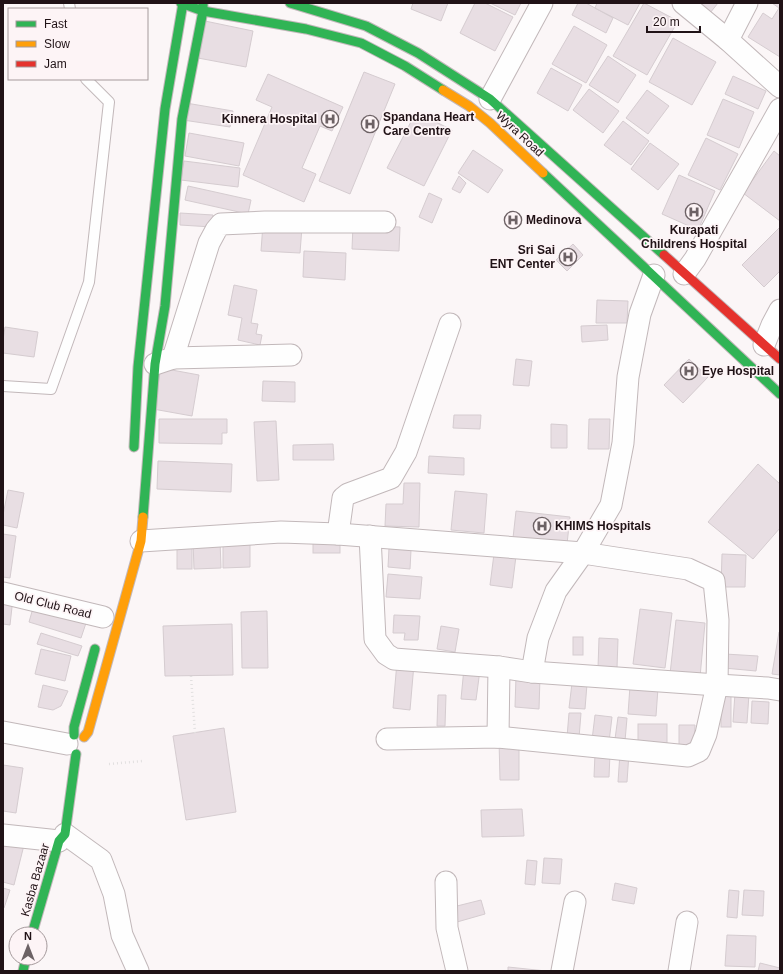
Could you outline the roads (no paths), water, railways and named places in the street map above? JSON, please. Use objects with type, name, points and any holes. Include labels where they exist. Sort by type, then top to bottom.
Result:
[{"type":"street","name":"Wyra Road","points":[[182,3],[361,42],[405,66],[469,106],[599,210],[684,274],[780,359]]},
{"type":"street","points":[[134,459],[138,367],[164,109],[182,3]]},
{"type":"street","name":"Wyra Road","points":[[290,3],[366,26],[418,53],[490,99],[599,210],[654,275],[780,394]]},
{"type":"street","points":[[490,99],[542,3]]},
{"type":"street","points":[[683,3],[780,86]]},
{"type":"street","points":[[728,40],[747,3]]},
{"type":"street","points":[[79,744],[88,732],[141,541],[164,361],[165,306],[183,115],[203,7]]},
{"type":"street","points":[[684,274],[695,258],[780,109]]},
{"type":"street","points":[[164,361],[209,243],[221,224],[266,222],[385,222]]},
{"type":"street","points":[[532,672],[538,638],[556,591],[583,553],[611,505],[623,443],[628,377],[632,353],[640,314],[654,275]]},
{"type":"street","points":[[764,345],[780,310]]},
{"type":"street","points":[[338,534],[343,498],[348,494],[391,478],[406,452],[450,324]]},
{"type":"street","points":[[164,361],[291,355]]},
{"type":"street","points":[[141,541],[281,532],[370,536],[583,553],[688,569],[714,581],[718,620],[717,686],[706,734],[699,751],[688,756],[498,737],[387,739]]},
{"type":"street","points":[[370,536],[375,639],[386,654],[394,659],[499,667],[532,672],[780,690]]},
{"type":"street","name":"Old Club Road","points":[[3,593],[104,617]]},
{"type":"street","points":[[79,744],[74,727],[97,639]]},
{"type":"street","points":[[498,737],[499,667]]},
{"type":"street","points":[[3,732],[79,744]]},
{"type":"street","name":"Kasba Bazaar","points":[[34,926],[62,837],[79,744]]},
{"type":"street","points":[[3,835],[62,837],[101,860],[114,894],[122,935],[138,971]]},
{"type":"street","points":[[446,882],[447,928],[457,971]]},
{"type":"street","points":[[562,971],[574,902]]},
{"type":"street","points":[[679,971],[687,922]]},
{"type":"lane","points":[[3,386],[51,389],[90,282],[109,102],[87,80]]},
{"type":"place","name":"Kinnera Hospital","points":[[330,119]]},
{"type":"place","name":"Spandana Heart Care Centre","points":[[370,124]]},
{"type":"place","name":"Kurapati Childrens Hospital","points":[[694,212]]},
{"type":"place","name":"Medinova","points":[[513,220]]},
{"type":"place","name":"Sri Sai ENT Center","points":[[568,257]]},
{"type":"place","name":"Eye Hospital","points":[[689,371]]},
{"type":"place","name":"KHIMS Hospitals","points":[[542,526]]}]
